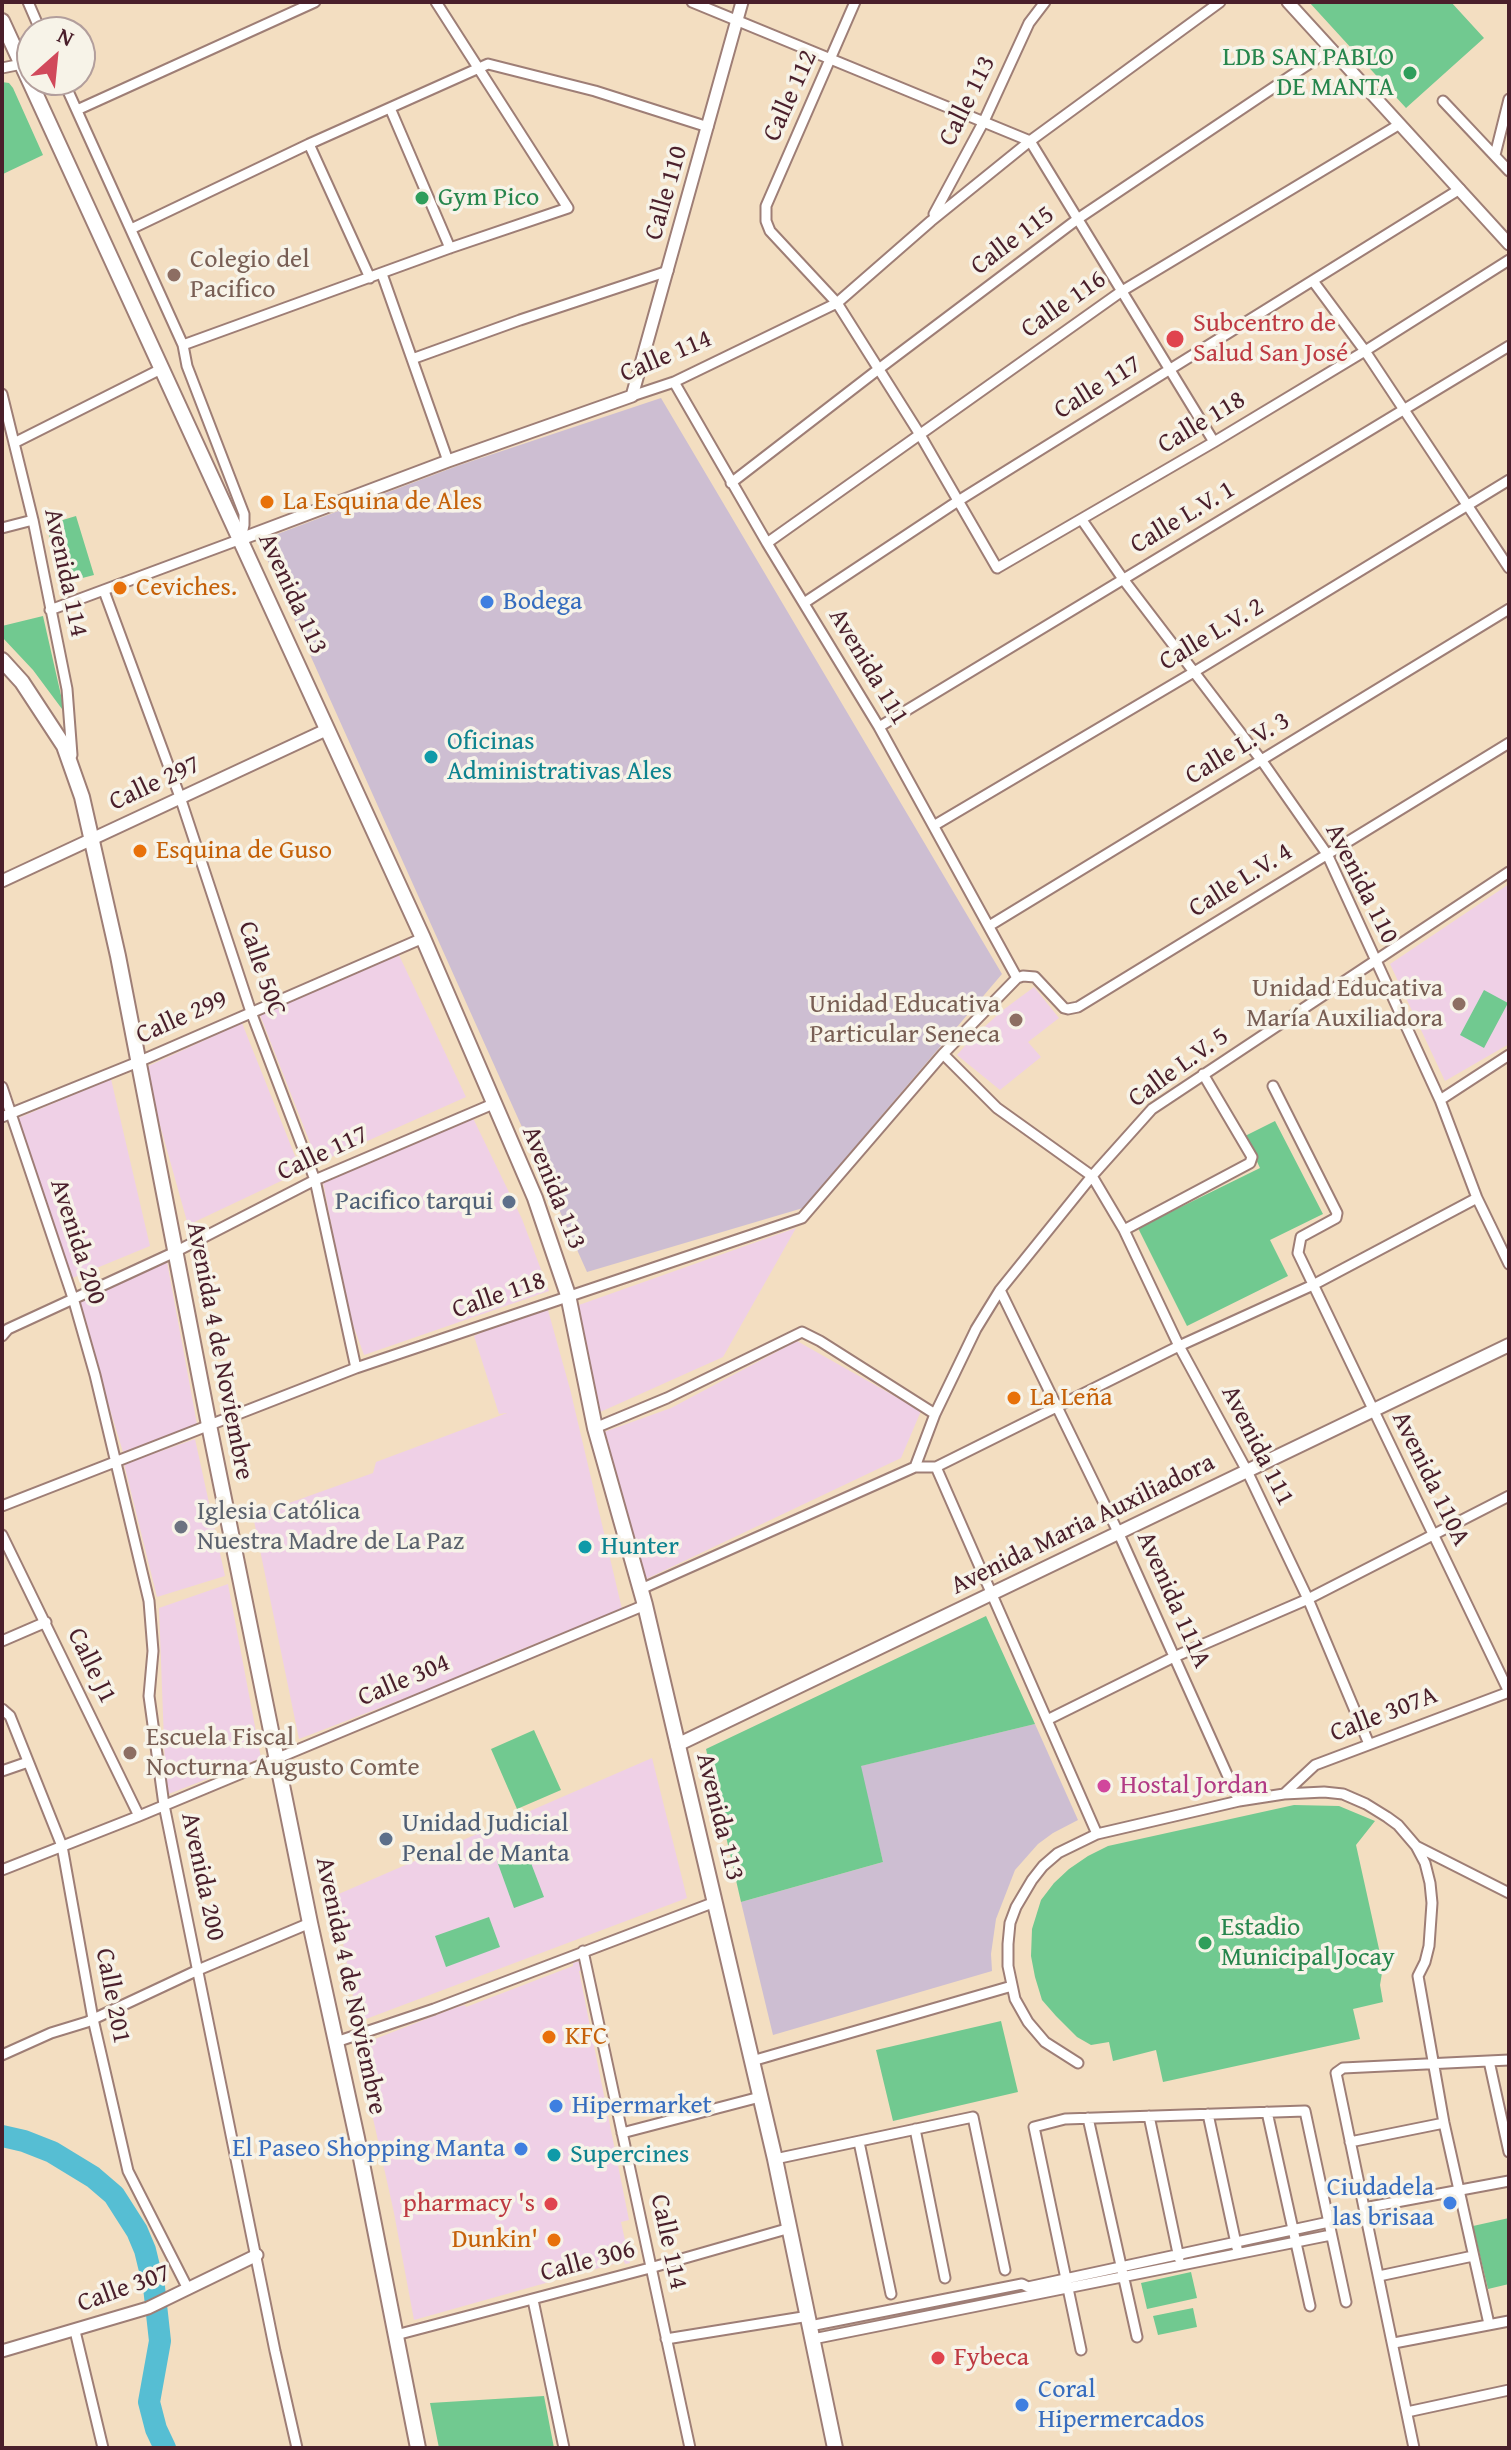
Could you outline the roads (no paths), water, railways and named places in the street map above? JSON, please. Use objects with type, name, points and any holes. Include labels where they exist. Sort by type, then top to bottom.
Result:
[{"type":"main road","name":"Avenida 113","points":[[2,21],[16,51]]},
{"type":"main road","name":"Avenida 113","points":[[37,96],[423,938],[535,1198],[568,1295],[595,1428],[645,1605],[775,2159],[835,2448]]},
{"type":"main road","name":"Avenida 4 de Noviembre","points":[[2,660],[43,713],[72,763],[82,797],[118,956],[209,1425],[418,2448]]},
{"type":"main road","name":"Avenida Maria Auxiliadora","points":[[677,1745],[1509,1345]]},
{"type":"street","points":[[77,110],[315,2]]},
{"type":"street","points":[[183,345],[568,208],[436,2]]},
{"type":"street","points":[[692,2],[1030,141],[1214,442]]},
{"type":"street","name":"Calle 110","points":[[632,396],[742,2]]},
{"type":"street","name":"Calle 112","points":[[837,303],[770,231],[766,206],[855,2]]},
{"type":"street","name":"Calle 113","points":[[931,221],[984,121],[1029,23],[1045,2]]},
{"type":"street","name":"Calle 114","points":[[50,610],[448,461],[674,382],[837,303],[1030,141],[1220,2]]},
{"type":"street","points":[[1288,2],[1509,244]]},
{"type":"street","name":"Calle 115","points":[[731,483],[1079,218],[1331,49]]},
{"type":"street","points":[[131,229],[309,144],[488,64],[595,91],[708,127]]},
{"type":"street","points":[[70,96],[183,345],[187,366],[244,514],[241,539]]},
{"type":"street","points":[[1495,155],[1509,99]]},
{"type":"street","points":[[1443,101],[1509,171]]},
{"type":"street","points":[[390,108],[450,248]]},
{"type":"street","name":"Calle 116","points":[[767,543],[1122,291],[1400,124]]},
{"type":"street","points":[[309,144],[370,278]]},
{"type":"street","name":"Calle 117","points":[[804,603],[958,501],[1460,189]]},
{"type":"street","name":"Calle 118","points":[[958,501],[997,568],[1214,442],[1509,260]]},
{"type":"street","points":[[412,359],[668,271]]},
{"type":"street","points":[[382,274],[448,461]]},
{"type":"street","points":[[1313,281],[1365,351],[1509,568]]},
{"type":"street","points":[[837,303],[880,368],[958,501]]},
{"type":"street","name":"Calle L.V. 1","points":[[879,727],[1509,346]]},
{"type":"street","points":[[14,443],[161,369]]},
{"type":"street","name":"Avenida 111","points":[[674,382],[731,483],[879,727],[1017,978]]},
{"type":"street","name":"Avenida 114","points":[[2,394],[6,423],[33,520],[67,689],[72,763]]},
{"type":"street","name":"Calle L.V. 2","points":[[935,825],[1509,480]]},
{"type":"street","points":[[2,528],[33,520]]},
{"type":"street","name":"Avenida 110","points":[[1082,520],[1123,579],[1262,761],[1327,854],[1440,1100],[1477,1198],[1509,1264]]},
{"type":"street","name":"Calle 50C","points":[[104,591],[180,797],[251,1012],[315,1180],[356,1368]]},
{"type":"street","name":"Calle L.V. 3","points":[[989,926],[1509,609]]},
{"type":"street","name":"Calle 297","points":[[2,881],[328,729]]},
{"type":"street","name":"Calle L.V. 4","points":[[1017,978],[1035,977],[1064,1008],[1078,1007],[1509,743]]},
{"type":"street","name":"Calle L.V. 5","points":[[915,1467],[935,1414],[976,1329],[1000,1290],[1092,1176],[1152,1109],[1509,872]]},
{"type":"street","name":"Calle 299","points":[[6,1115],[138,1062],[423,938]]},
{"type":"street","name":"Calle 118","points":[[2,1506],[356,1368],[802,1218],[943,1054],[1017,978]]},
{"type":"street","points":[[943,1054],[997,1108],[1092,1176]]},
{"type":"street","points":[[1440,1100],[1509,1055]]},
{"type":"street","points":[[1124,1230],[1250,1163],[1252,1157],[1203,1074]]},
{"type":"street","name":"Avenida 110A","points":[[1273,1086],[1337,1213],[1336,1218],[1301,1237],[1298,1253],[1509,1692]]},
{"type":"street","name":"Avenida 200","points":[[2,1087],[6,1115],[73,1298],[117,1462],[149,1601],[153,1651],[149,1696],[164,1805],[297,2448]]},
{"type":"street","name":"Calle 117","points":[[2,1336],[8,1329],[175,1252],[315,1180],[493,1104]]},
{"type":"street","name":"Avenida 111","points":[[1092,1176],[1124,1230],[1179,1346],[1247,1471],[1308,1599],[1369,1744]]},
{"type":"street","points":[[641,1589],[915,1467],[936,1467],[1179,1346],[1313,1285],[1477,1198]]},
{"type":"street","name":"Avenida 111A","points":[[1000,1290],[1119,1534],[1239,1801]]},
{"type":"street","points":[[595,1428],[667,1398],[802,1332],[935,1414]]},
{"type":"street","points":[[936,1467],[1097,1834]]},
{"type":"street","points":[[1049,1719],[1174,1657],[1308,1599],[1509,1496]]},
{"type":"street","name":"Calle J1","points":[[2,1535],[139,1816]]},
{"type":"street","name":"Calle 304","points":[[2,1870],[645,1605]]},
{"type":"street","points":[[2,1641],[46,1622]]},
{"type":"street","name":"Calle 307A","points":[[1284,1794],[1315,1765],[1509,1692]]},
{"type":"street","name":"Calle 201","points":[[2,1709],[10,1716],[62,1846],[93,2019],[128,2171],[188,2289]]},
{"type":"street","points":[[2,1771],[28,1762]]},
{"type":"street","points":[[1078,2063],[1055,2050],[1036,2033],[1021,2011],[1012,1986],[1008,1944],[1010,1923],[1023,1893],[1043,1866],[1058,1853],[1097,1834],[1239,1801],[1284,1794],[1324,1792],[1355,1798],[1398,1825],[1416,1846],[1425,1863],[1432,1903],[1429,1946],[1418,1976],[1444,2123],[1489,2324]]},
{"type":"street","points":[[1416,1846],[1509,1893]]},
{"type":"street","points":[[336,2042],[434,2009],[715,1902]]},
{"type":"street","points":[[2,2055],[51,2033],[93,2019],[310,1923]]},
{"type":"street","name":"Calle 114","points":[[583,1951],[690,2448]]},
{"type":"street","points":[[752,2061],[1012,1986]]},
{"type":"street","points":[[1414,2448],[1335,2076],[1337,2070],[1343,2068],[1509,2060]]},
{"type":"street","points":[[1489,2061],[1509,2152]]},
{"type":"street","points":[[622,2133],[760,2097]]},
{"type":"street","points":[[1081,2350],[1034,2127],[1065,2119],[1305,2111],[1346,2302]]},
{"type":"street","points":[[1267,2112],[1310,2306]]},
{"type":"street","points":[[1208,2114],[1239,2253]]},
{"type":"street","points":[[1149,2116],[1179,2260]]},
{"type":"street","points":[[775,2159],[973,2117],[1005,2270]]},
{"type":"street","points":[[1088,2118],[1137,2337]]},
{"type":"street","points":[[1350,2142],[1444,2123]]},
{"type":"street","points":[[915,2129],[945,2278]]},
{"type":"street","points":[[859,2142],[891,2294]]},
{"type":"street","points":[[1364,2208],[1509,2181]]},
{"type":"street","points":[[666,2339],[897,2321],[1179,2260],[1236,2242],[1329,2222]]},
{"type":"street","name":"Calle 306","points":[[396,2335],[790,2228]]},
{"type":"street","points":[[1179,2260],[1239,2253],[1331,2235]]},
{"type":"street","name":"Calle 307","points":[[2,2351],[148,2308],[257,2255]]},
{"type":"street","points":[[1379,2276],[1473,2256]]},
{"type":"street","points":[[811,2327],[1022,2284],[1028,2287],[1067,2283]]},
{"type":"street","points":[[962,2296],[965,2308]]},
{"type":"street","points":[[533,2300],[564,2448]]},
{"type":"street","points":[[894,2309],[897,2321]]},
{"type":"street","points":[[1394,2343],[1509,2321]]},
{"type":"street","points":[[75,2331],[103,2448]]},
{"type":"street","points":[[1407,2412],[1509,2390]]},
{"type":"waterway","points":[[2,2136],[52,2152],[93,2177],[114,2195],[137,2231],[154,2287],[160,2341],[149,2402],[165,2448]]},
{"type":"place","name":"LDB SAN PABLO DE MANTA","points":[[1410,73]]},
{"type":"place","name":"Gym Pico","points":[[422,198]]},
{"type":"place","name":"Colegio del Pacifico","points":[[174,275]]},
{"type":"place","name":"Subcentro de Salud San José","points":[[1175,339]]},
{"type":"place","name":"La Esquina de Ales","points":[[267,502]]},
{"type":"place","name":"Ceviches.","points":[[120,588]]},
{"type":"place","name":"Bodega","points":[[487,602]]},
{"type":"place","name":"Oficinas Administrativas Ales","points":[[431,757]]},
{"type":"place","name":"Esquina de Guso","points":[[140,851]]},
{"type":"place","name":"Unidad Educativa María Auxiliadora","points":[[1459,1004]]},
{"type":"place","name":"Unidad Educativa Particular Seneca","points":[[1016,1020]]},
{"type":"place","name":"Pacifico tarqui","points":[[509,1202]]},
{"type":"place","name":"La Leña","points":[[1014,1398]]},
{"type":"place","name":"Iglesia Católica Nuestra Madre de La Paz","points":[[181,1527]]},
{"type":"place","name":"Hunter","points":[[585,1547]]},
{"type":"place","name":"Escuela Fiscal Nocturna Augusto Comte","points":[[130,1753]]},
{"type":"place","name":"Hostal Jordan","points":[[1104,1786]]},
{"type":"place","name":"Unidad Judicial Penal de Manta","points":[[386,1839]]},
{"type":"place","name":"Estadio Municipal Jocay","points":[[1205,1943]]},
{"type":"place","name":"KFC","points":[[549,2037]]},
{"type":"place","name":"Hipermarket","points":[[556,2106]]},
{"type":"place","name":"El Paseo Shopping Manta","points":[[521,2149]]},
{"type":"place","name":"Supercines","points":[[554,2155]]},
{"type":"place","name":"Ciudadela las brisaa","points":[[1450,2203]]},
{"type":"place","name":"pharmacy 's","points":[[551,2204]]},
{"type":"place","name":"Dunkin'","points":[[554,2240]]},
{"type":"place","name":"Fybeca","points":[[938,2358]]},
{"type":"place","name":"Coral Hipermercados","points":[[1022,2405]]}]
